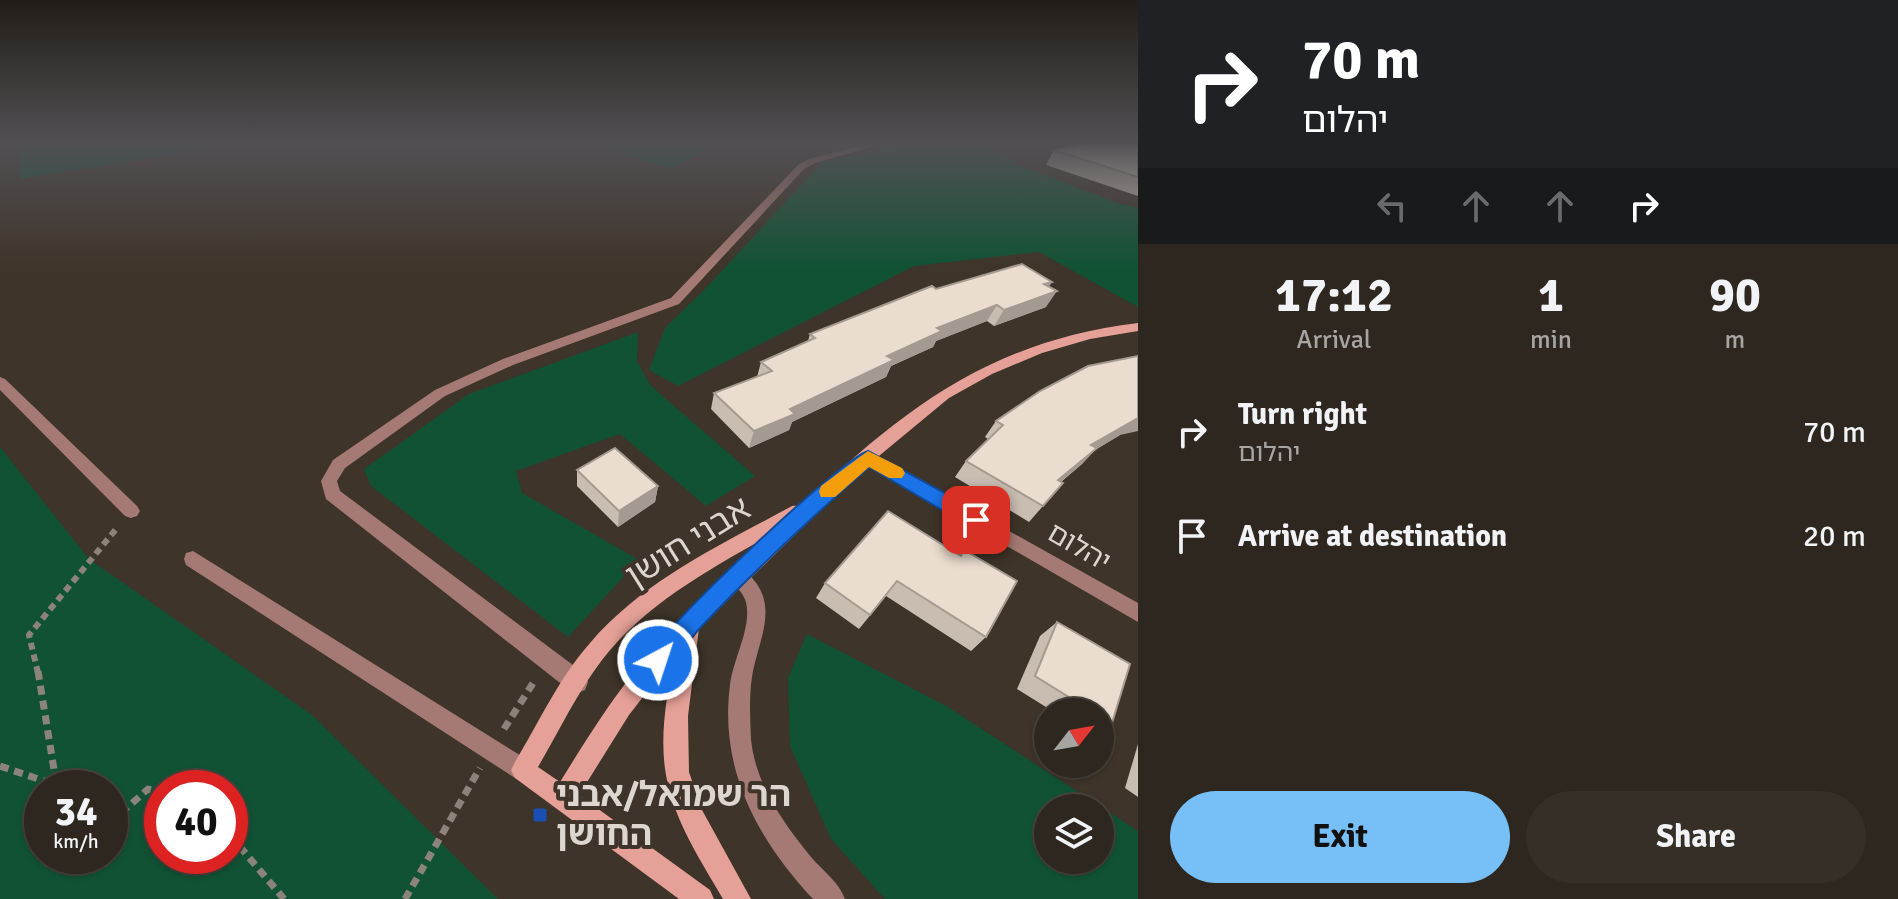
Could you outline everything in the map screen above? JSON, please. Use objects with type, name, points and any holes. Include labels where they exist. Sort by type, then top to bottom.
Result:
[{"type":"street","points":[[577,682],[332,494],[329,481],[339,464],[440,393],[508,362],[675,301],[784,185]]},
{"type":"street","name":"אבני חושן","points":[[562,800],[642,679],[690,622],[868,458],[946,394],[988,371],[1088,335],[1138,327]]},
{"type":"street","points":[[0,382],[131,511]]},
{"type":"street","name":"יהלום","points":[[868,458],[1138,613]]},
{"type":"street","name":"אבני חושן","points":[[523,770],[595,652],[622,624],[668,585],[819,500]]},
{"type":"street","points":[[193,559],[523,770],[701,899]]},
{"type":"street","points":[[739,576],[754,597],[755,623],[742,676],[740,744],[746,777],[782,839],[810,878],[832,899]]},
{"type":"street","points":[[690,622],[677,709],[677,774],[702,837],[738,899]]},
{"type":"path","points":[[54,770],[44,697],[29,635],[131,511]]},
{"type":"path","points":[[0,766],[24,775]]},
{"type":"path","points":[[128,807],[144,793]]},
{"type":"path","points":[[248,856],[284,899]]},
{"type":"green space","points":[[802,185],[1070,185],[1138,208],[1138,307],[1039,252],[914,266],[678,386],[649,370],[665,328]]},
{"type":"green space","points":[[638,332],[637,361],[650,385],[755,476],[706,506],[620,434],[516,471],[522,493],[639,560],[568,637],[371,486],[364,469],[469,394]]},
{"type":"green space","points":[[0,447],[89,559],[312,715],[498,899],[0,899]]},
{"type":"green space","points":[[807,634],[948,707],[1034,763],[1034,778],[1057,778],[1081,794],[1034,794],[1034,874],[1114,874],[1114,815],[1138,831],[1138,899],[885,899],[831,839],[790,746],[788,678]]},
{"type":"building","points":[[1022,264],[1052,282],[1044,284],[1057,291],[1004,310],[997,305],[937,328],[942,331],[887,356],[894,360],[790,409],[795,414],[754,431],[714,393],[772,371],[761,362],[815,338],[810,334],[932,286],[936,289]]},
{"type":"building","points":[[1138,356],[1138,418],[1091,445],[1097,448],[1058,480],[1063,483],[1043,506],[966,461],[1003,425],[996,421],[1040,391],[1088,366]]},
{"type":"building","points":[[615,448],[658,486],[619,511],[577,470]]},
{"type":"building","points":[[888,511],[961,556],[964,550],[1017,581],[986,637],[897,581],[870,615],[825,583]]},
{"type":"building","points":[[1057,622],[1130,664],[1114,716],[1114,698],[1070,698],[1035,676]]},
{"type":"slow traffic","points":[[828,492],[868,458],[895,473]]},
{"type":"place","name":"הר שמואל/אבני החושן","points":[[540,815]]},
{"type":"route","points":[[658,660],[690,622],[868,458],[976,520]]}]
